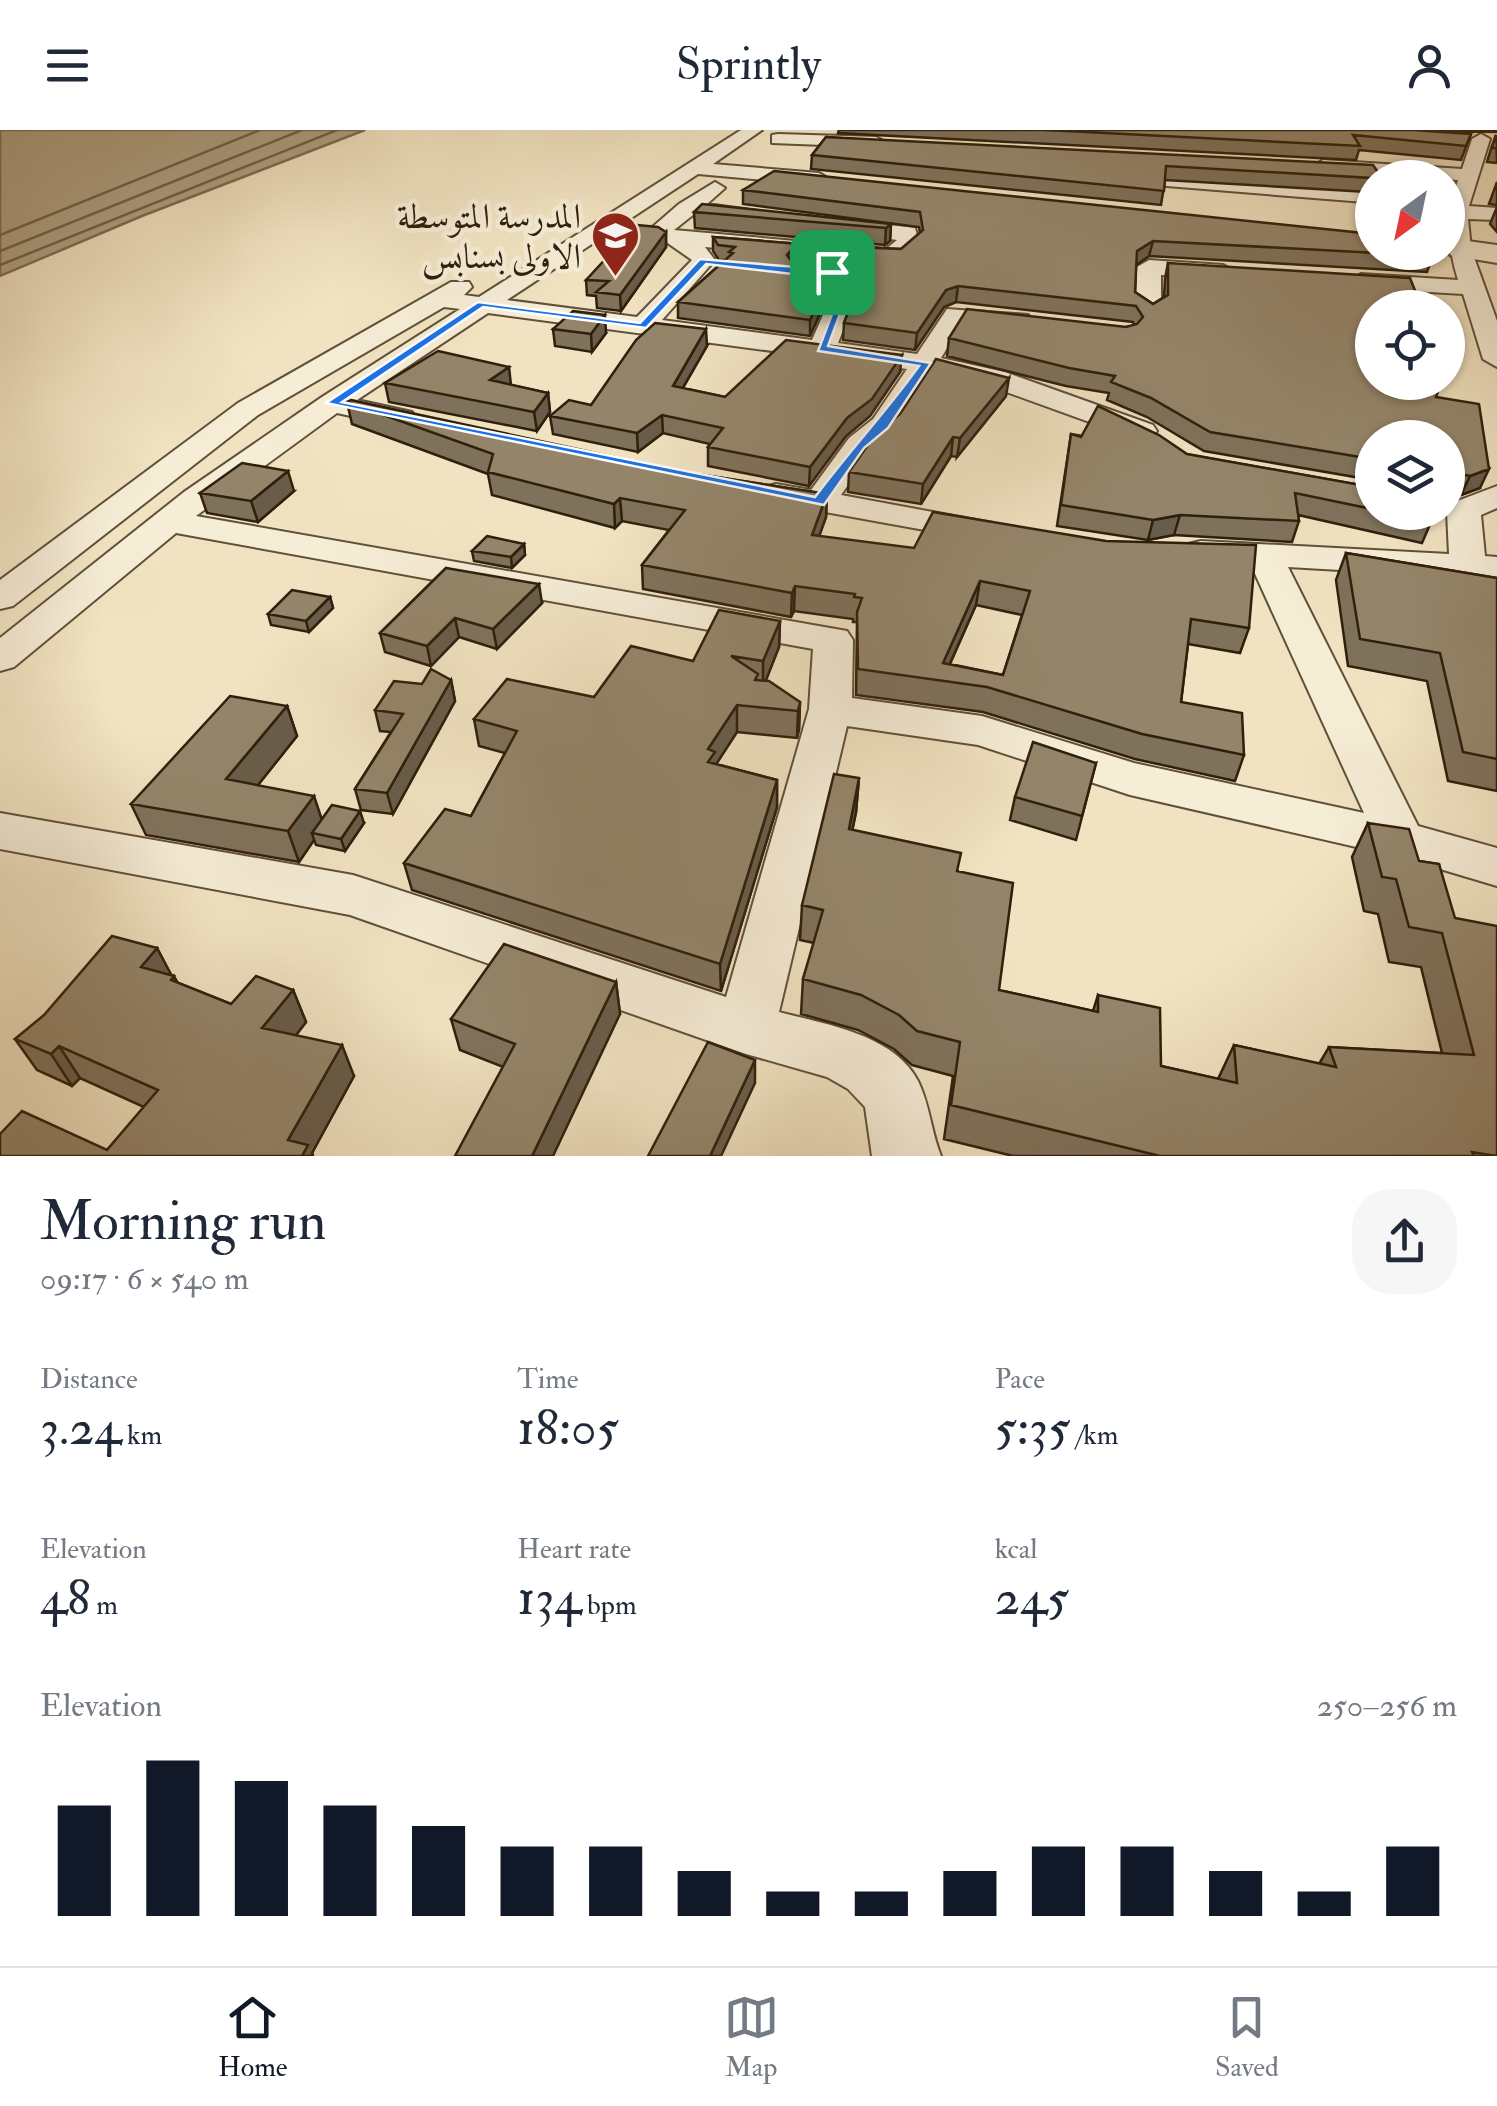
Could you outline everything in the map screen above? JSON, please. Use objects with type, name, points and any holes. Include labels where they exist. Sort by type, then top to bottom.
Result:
[{"type":"street","points":[[0,598],[248,409],[441,298],[714,130]]},
{"type":"street","points":[[0,658],[168,521],[332,403],[481,304],[704,178],[759,140],[868,136],[896,142]]},
{"type":"street","points":[[735,172],[759,140]]},
{"type":"street","points":[[759,140],[838,181]]},
{"type":"street","points":[[1332,145],[1355,164]]},
{"type":"street","points":[[1420,160],[1480,152]]},
{"type":"street","points":[[1465,184],[1480,152]]},
{"type":"street","points":[[1301,165],[1355,168]]},
{"type":"street","points":[[826,339],[851,278],[832,272],[704,260],[695,249],[660,230],[686,208],[704,178],[735,172],[838,181]]},
{"type":"street","points":[[1094,176],[1355,195]]},
{"type":"street","points":[[704,178],[838,181]]},
{"type":"street","points":[[1334,193],[1338,221]]},
{"type":"street","points":[[686,208],[778,218]]},
{"type":"street","points":[[1465,208],[1497,214]]},
{"type":"street","points":[[672,238],[892,256],[908,242],[907,233],[815,223]]},
{"type":"street","points":[[1465,250],[1497,254]]},
{"type":"street","points":[[651,317],[704,260]]},
{"type":"street","points":[[1148,308],[1149,267],[1245,273]]},
{"type":"street","points":[[1465,269],[1490,315],[1497,359]]},
{"type":"street","points":[[1341,279],[1475,288]]},
{"type":"street","points":[[441,298],[651,317],[826,339],[995,378],[1174,446]]},
{"type":"street","points":[[819,502],[860,445],[884,425],[956,314],[1045,322]]},
{"type":"street","points":[[332,403],[426,423]]},
{"type":"street","points":[[744,488],[1007,534]]},
{"type":"street","points":[[1465,506],[1497,496]]},
{"type":"street","points":[[168,521],[833,640],[830,708],[746,1029]]},
{"type":"street","points":[[1161,552],[1483,567],[1465,528]]},
{"type":"street","points":[[1264,555],[1400,839]]},
{"type":"street","points":[[830,708],[982,731],[1130,779],[1400,839],[1492,875]]},
{"type":"street","points":[[0,831],[353,895],[746,1029],[841,1055],[870,1070],[894,1095],[905,1155]]},
{"type":"water","points":[[0,130],[365,130],[0,276]]},
{"type":"building","points":[[1046,130],[1413,130],[1471,134],[1466,146],[1353,135],[1360,146]]},
{"type":"building","points":[[826,137],[1355,164],[1355,176],[1166,166],[1164,191],[812,155]]},
{"type":"building","points":[[774,171],[1355,232],[1355,252],[1153,241],[1137,251],[1135,292],[1153,304],[1168,295],[1168,263],[1410,278],[1415,290],[1355,290],[1355,400],[1454,400],[1479,404],[1489,469],[1465,475],[1465,420],[1355,420],[1355,456],[1210,432],[1151,398],[1111,382],[1115,376],[949,338],[967,309],[1126,327],[1143,317],[1136,306],[958,286],[946,290],[917,333],[844,323],[868,261],[851,251],[827,246],[901,249],[923,230],[920,212],[743,190]]},
{"type":"building","points":[[702,204],[891,224],[886,228],[694,212]]},
{"type":"building","points":[[637,225],[666,232],[620,295],[596,292],[609,281],[586,280]]},
{"type":"building","points":[[713,237],[813,245],[794,247],[787,255],[794,264],[832,271],[810,320],[678,302],[733,253],[729,252],[735,247],[718,245]]},
{"type":"building","points":[[573,311],[605,315],[591,334],[553,329]]},
{"type":"building","points":[[655,323],[706,329],[673,386],[725,397],[786,340],[902,355],[872,399],[847,418],[810,467],[708,447],[723,428],[662,415],[637,433],[550,416],[569,400],[591,405],[636,340]]},
{"type":"building","points":[[438,351],[509,367],[490,380],[548,393],[534,412],[385,383]]},
{"type":"building","points":[[936,359],[1009,378],[960,438],[953,437],[923,484],[849,472],[875,435],[900,414]]},
{"type":"building","points":[[347,402],[684,472],[827,494],[812,535],[914,548],[933,512],[1106,541],[1256,545],[1249,628],[1191,619],[1181,702],[1242,713],[1244,755],[1142,734],[987,687],[858,669],[857,612],[862,598],[854,597],[855,594],[795,586],[792,593],[642,565],[685,510],[620,498],[614,504],[488,472],[493,454]],"holes":[[[980,581],[1030,591],[1003,675],[943,663]]]},
{"type":"building","points":[[1098,406],[1159,435],[1187,454],[1355,484],[1355,505],[1295,493],[1299,521],[1180,515],[1153,520],[1061,505],[1071,434],[1081,437]]},
{"type":"building","points":[[242,463],[288,471],[251,501],[200,493]]},
{"type":"building","points":[[487,536],[524,544],[511,557],[472,551]]},
{"type":"building","points":[[1346,553],[1497,578],[1497,759],[1463,752],[1440,653],[1360,639]]},
{"type":"building","points":[[446,568],[539,584],[493,629],[455,618],[427,646],[380,633]]},
{"type":"building","points":[[292,590],[330,597],[306,621],[268,614]]},
{"type":"building","points":[[719,610],[780,621],[763,661],[731,656],[758,674],[755,680],[769,681],[800,702],[798,711],[737,705],[708,749],[715,752],[708,762],[777,780],[720,964],[404,863],[445,809],[471,816],[517,731],[474,719],[507,679],[594,697],[631,646],[693,661]]},
{"type":"building","points":[[431,669],[451,680],[387,793],[355,789],[403,714],[375,710],[394,681],[422,684]]},
{"type":"building","points":[[230,696],[287,706],[226,779],[314,796],[288,831],[131,804]]},
{"type":"building","points":[[1033,742],[1096,763],[1082,816],[1015,797]]},
{"type":"building","points":[[834,774],[859,778],[849,829],[961,853],[957,871],[1013,883],[999,990],[1098,1012],[1098,995],[1160,1008],[1161,1066],[1237,1083],[1234,1045],[1336,1067],[1329,1047],[1474,1055],[1442,933],[1409,927],[1396,879],[1382,877],[1368,823],[1409,829],[1419,861],[1439,864],[1455,918],[1497,926],[1497,1156],[1472,1152],[1474,1156],[1160,1156],[951,1105],[960,1042],[917,1031],[899,1015],[861,995],[803,979],[823,910],[802,905]]},
{"type":"building","points":[[332,805],[360,811],[341,839],[312,833]]},
{"type":"building","points":[[112,936],[157,948],[141,967],[174,976],[171,980],[231,1004],[256,976],[293,990],[262,1028],[342,1045],[288,1140],[308,1145],[302,1156],[0,1156],[0,1134],[22,1111],[107,1150],[158,1090],[59,1046],[51,1054],[15,1039],[44,1015]]},
{"type":"building","points":[[504,944],[616,982],[532,1156],[455,1156],[515,1044],[451,1019]]},
{"type":"building","points":[[708,1042],[755,1060],[710,1156],[648,1156]]},
{"type":"place","name":"المدرسة المتوسطة الاولى بسنابس","points":[[616,278]]},
{"type":"route","points":[[704,260],[832,272],[851,278],[822,349],[926,363],[884,425],[860,445],[819,502],[332,403],[481,304],[643,326],[704,260]]}]
